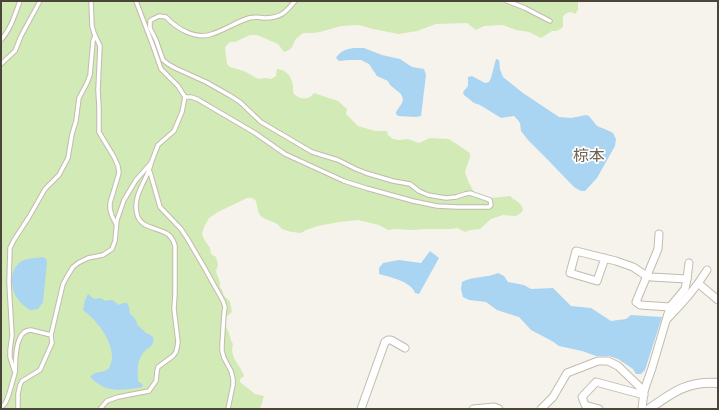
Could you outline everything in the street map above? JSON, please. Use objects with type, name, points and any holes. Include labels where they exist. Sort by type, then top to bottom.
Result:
[{"type":"street","points":[[659,234],[658,249],[636,302],[640,305],[670,307]]},
{"type":"street","points":[[605,258],[597,281],[570,273],[576,251],[616,261],[647,276],[687,279]]},
{"type":"street","points":[[642,409],[644,393],[670,307],[685,289],[689,263]]},
{"type":"street","points":[[667,319],[699,284],[707,270]]},
{"type":"street","points":[[699,284],[718,300]]},
{"type":"street","points":[[361,409],[385,342],[391,340],[405,348]]},
{"type":"street","points":[[541,409],[553,397],[567,373],[598,360],[608,361],[618,366],[644,393]]},
{"type":"street","points":[[599,409],[585,405],[582,397],[596,382],[644,393]]},
{"type":"street","points":[[649,409],[666,396],[685,386],[700,383],[718,383]]},
{"type":"street","points":[[473,409],[494,407],[499,409]]},
{"type":"lane","points":[[1,40],[13,20],[20,1]]},
{"type":"lane","points":[[1,64],[15,50],[40,1]]},
{"type":"lane","points":[[91,1],[94,32],[100,46],[98,90],[99,132],[114,157],[119,173],[110,203],[112,216],[117,225]]},
{"type":"lane","points":[[100,409],[106,401],[118,397],[150,391],[156,381],[158,367],[173,356],[176,352],[178,342],[174,309],[175,246],[173,239],[168,234],[143,224],[136,213],[138,195],[150,171],[158,145],[174,131],[182,112],[185,97],[178,86],[161,69],[136,1]]},
{"type":"lane","points":[[185,97],[197,99],[255,133],[285,154],[351,183],[412,201],[437,206],[487,207],[490,205],[491,201],[470,193],[446,198],[428,195],[419,191],[410,184],[393,181],[366,173],[338,160],[312,152],[261,122],[240,102],[229,95],[168,64],[163,60],[150,28],[150,21],[159,16],[166,17],[184,31],[189,33],[195,35],[210,35],[250,18],[277,17],[287,11],[295,1]]},
{"type":"lane","points":[[506,1],[525,8],[550,21]]},
{"type":"lane","points":[[14,373],[11,364],[10,350],[12,335],[9,283],[10,248],[30,217],[45,189],[59,175],[68,158],[79,98],[90,75],[92,47],[95,36]]},
{"type":"lane","points":[[151,40],[156,40]]},
{"type":"lane","points":[[18,409],[18,394],[22,381],[40,370],[52,344],[51,335],[63,284],[73,267],[78,263],[88,258],[103,255],[112,249],[116,241],[117,225],[124,200],[136,180],[152,163]]},
{"type":"lane","points":[[150,171],[160,207],[181,229],[223,301],[224,314],[222,351],[233,379],[228,409]]},
{"type":"lane","points":[[3,407],[10,391],[17,348],[20,338],[24,332],[31,330],[51,335]]},
{"type":"green space","points":[[1,1],[578,1],[578,10],[575,14],[571,12],[564,15],[563,27],[557,31],[552,31],[541,38],[529,32],[516,30],[503,25],[484,26],[476,30],[467,23],[436,24],[417,31],[399,34],[359,25],[341,26],[320,32],[303,33],[295,40],[291,49],[284,52],[278,44],[257,35],[250,35],[235,42],[230,42],[225,47],[227,64],[230,67],[244,71],[258,79],[271,79],[276,76],[277,69],[284,71],[290,77],[293,92],[296,96],[305,98],[310,97],[314,93],[338,101],[347,109],[346,114],[358,126],[375,131],[387,131],[388,135],[393,139],[408,139],[419,143],[430,138],[449,139],[470,153],[465,172],[474,192],[491,198],[510,196],[520,203],[523,210],[516,216],[503,215],[491,219],[480,229],[465,232],[457,228],[388,230],[379,225],[358,220],[318,226],[301,233],[284,230],[275,223],[264,218],[260,215],[256,201],[251,198],[247,198],[209,218],[202,234],[210,248],[211,254],[216,257],[218,264],[216,272],[220,282],[220,287],[224,296],[230,301],[232,312],[226,317],[225,326],[233,344],[232,353],[244,376],[240,379],[240,382],[255,394],[264,396],[260,409],[1,409]]},
{"type":"water","points":[[354,48],[364,48],[382,55],[400,59],[412,67],[424,69],[426,75],[421,116],[398,116],[396,114],[403,99],[401,94],[390,85],[388,81],[377,76],[369,64],[361,60],[339,61],[336,58],[344,51]]},
{"type":"water","points":[[496,59],[499,60],[503,77],[523,93],[559,117],[571,118],[586,115],[589,116],[597,126],[613,133],[616,139],[615,146],[597,178],[585,191],[581,191],[574,187],[528,140],[521,131],[520,123],[514,116],[501,118],[474,103],[464,95],[463,92],[468,86],[468,77],[472,76],[485,83],[489,82]]},
{"type":"water","points":[[430,251],[439,258],[419,294],[415,293],[409,285],[394,278],[379,274],[379,268],[383,263],[399,260],[421,263]]},
{"type":"water","points":[[43,257],[47,262],[43,302],[38,309],[30,310],[17,298],[12,283],[13,273],[18,264],[22,261]]},
{"type":"water","points":[[498,273],[504,276],[508,282],[524,285],[531,289],[553,288],[571,306],[591,308],[611,321],[626,319],[631,315],[662,317],[645,370],[641,374],[636,374],[633,369],[618,359],[609,356],[596,356],[559,346],[531,330],[519,317],[497,310],[486,302],[469,300],[463,297],[461,289],[462,282]]},
{"type":"water","points":[[88,294],[94,299],[101,298],[105,301],[112,300],[118,305],[127,303],[130,314],[135,319],[138,326],[153,337],[152,345],[143,353],[138,363],[138,381],[143,387],[121,390],[110,389],[100,385],[90,377],[94,373],[107,370],[110,367],[112,352],[107,338],[99,325],[83,310]]},
{"type":"district","name":"椋本","points":[[589,156]]}]
